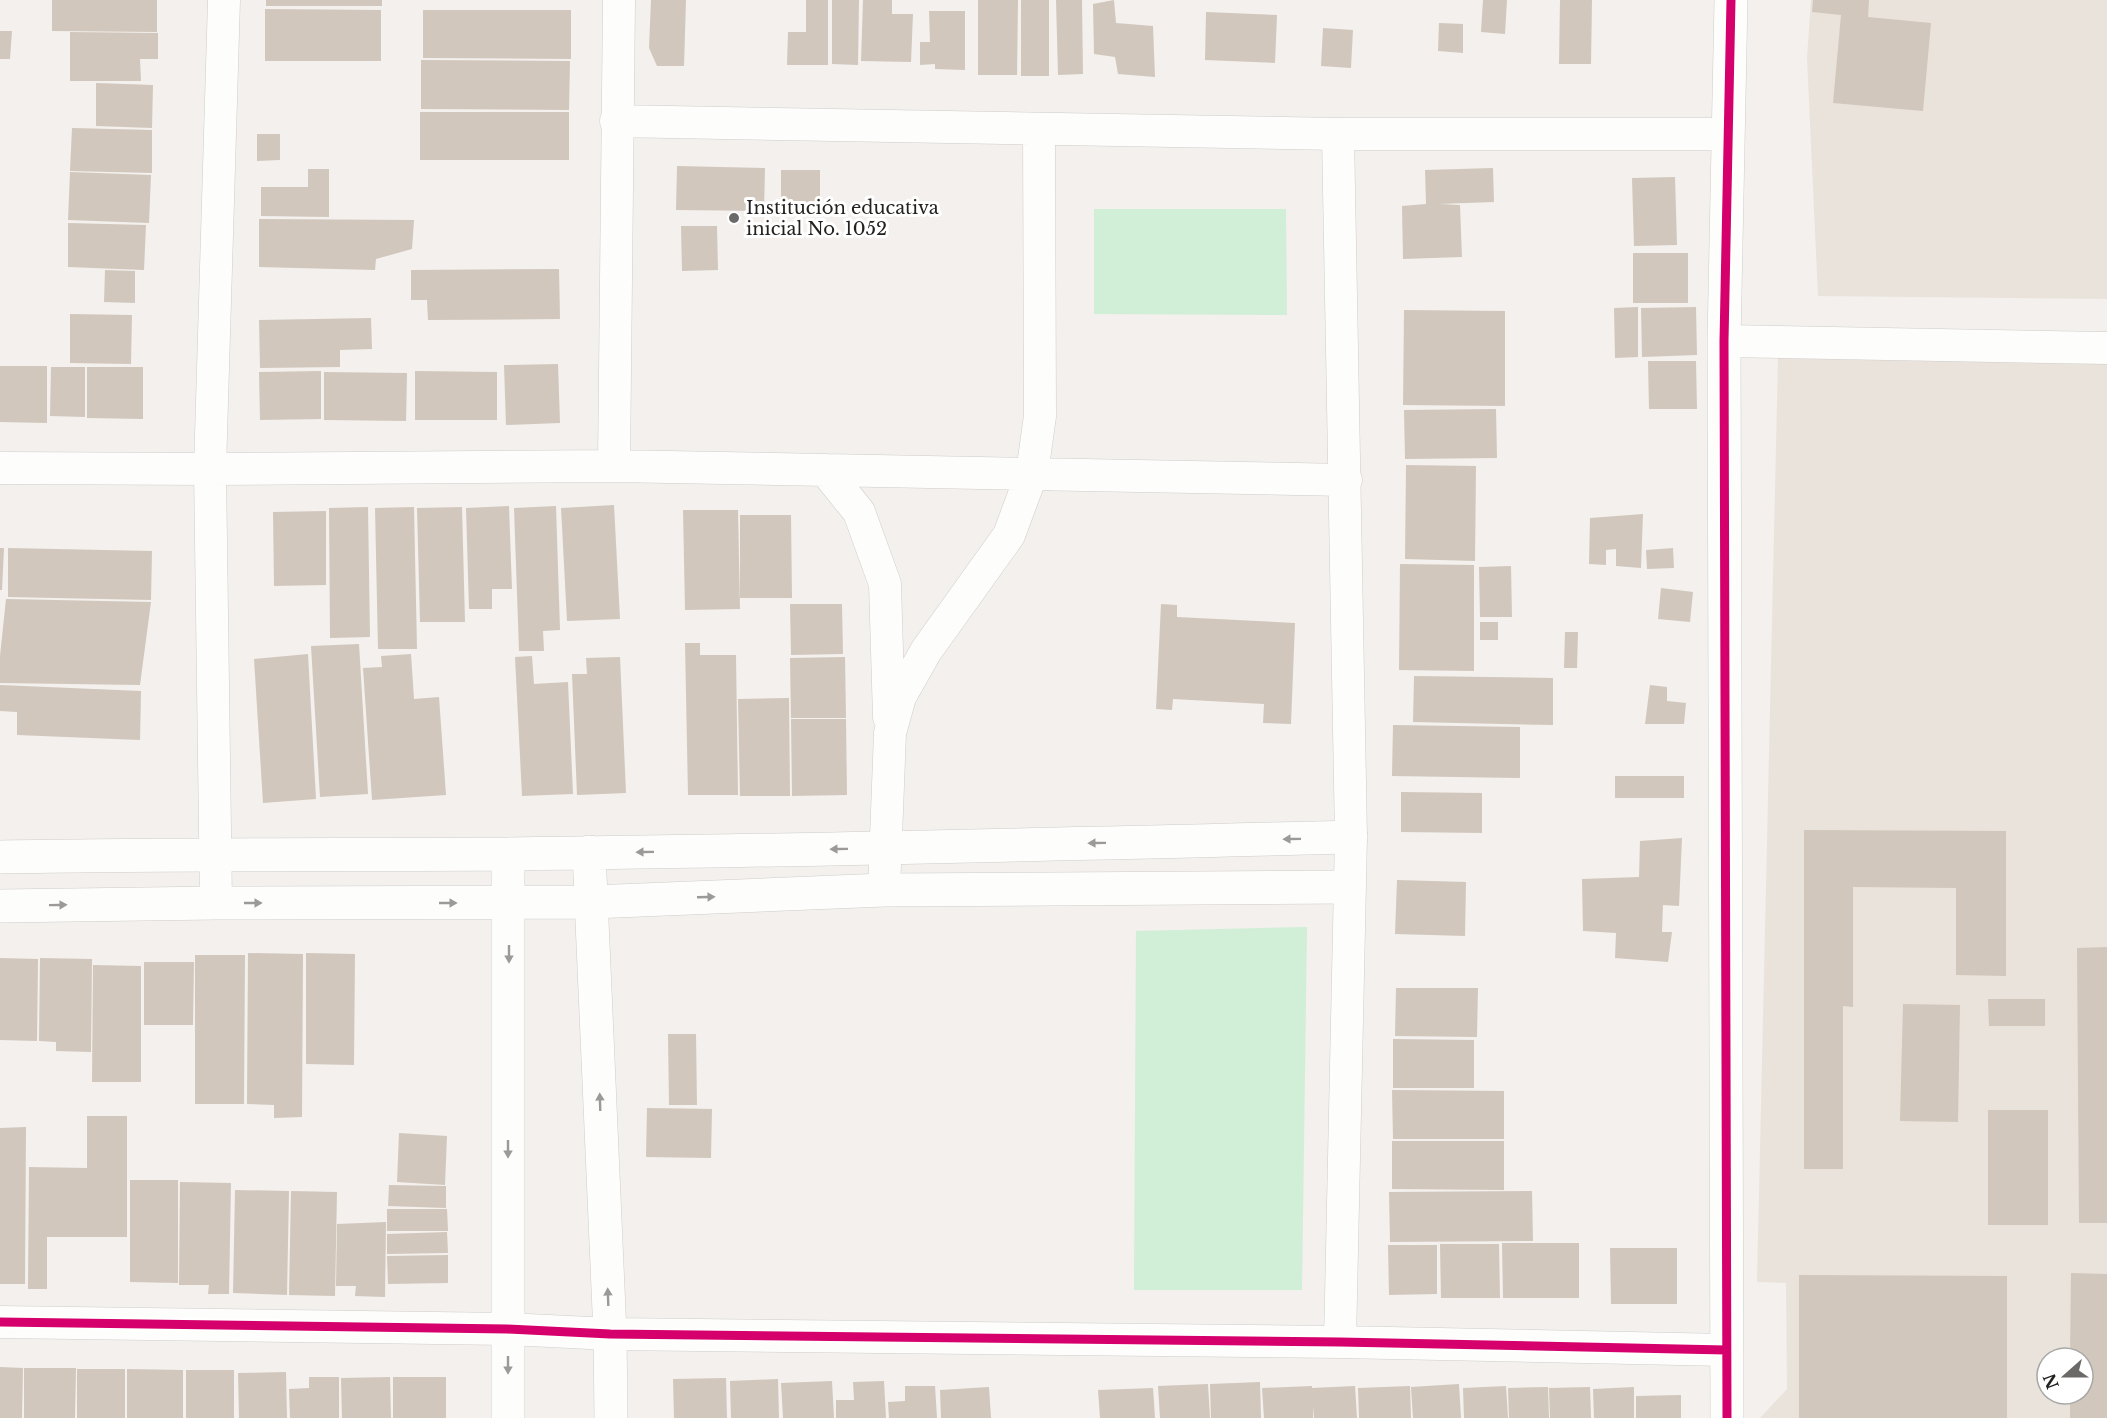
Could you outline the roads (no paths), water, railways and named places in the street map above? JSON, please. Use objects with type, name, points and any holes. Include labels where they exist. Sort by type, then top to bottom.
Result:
[{"type":"street","points":[[216,903],[210,469],[224,0]]},
{"type":"street","points":[[614,466],[619,0]]},
{"type":"street","points":[[1727,1418],[1724,341],[1731,0]]},
{"type":"street","points":[[616,121],[1338,134],[1727,134]]},
{"type":"street","points":[[890,733],[900,697],[926,651],[1009,535],[1032,473],[1040,416],[1039,129]]},
{"type":"street","points":[[1338,134],[1351,837],[1341,1342]]},
{"type":"street","points":[[1724,341],[2107,348]]},
{"type":"street","points":[[0,468],[614,466],[1346,480]]},
{"type":"street","points":[[825,470],[859,512],[885,584],[890,733],[884,890]]},
{"type":"street","points":[[0,857],[215,853],[508,854],[1351,837]]},
{"type":"street","points":[[589,852],[610,1334],[611,1418]]},
{"type":"street","points":[[508,854],[508,1418]]},
{"type":"street","points":[[0,906],[592,902],[884,890],[1349,887]]},
{"type":"street","points":[[0,1322],[507,1329],[610,1334],[1341,1342],[1726,1350]]},
{"type":"place","name":"Institución educativa inicial No. 1052","points":[[734,218]]}]
